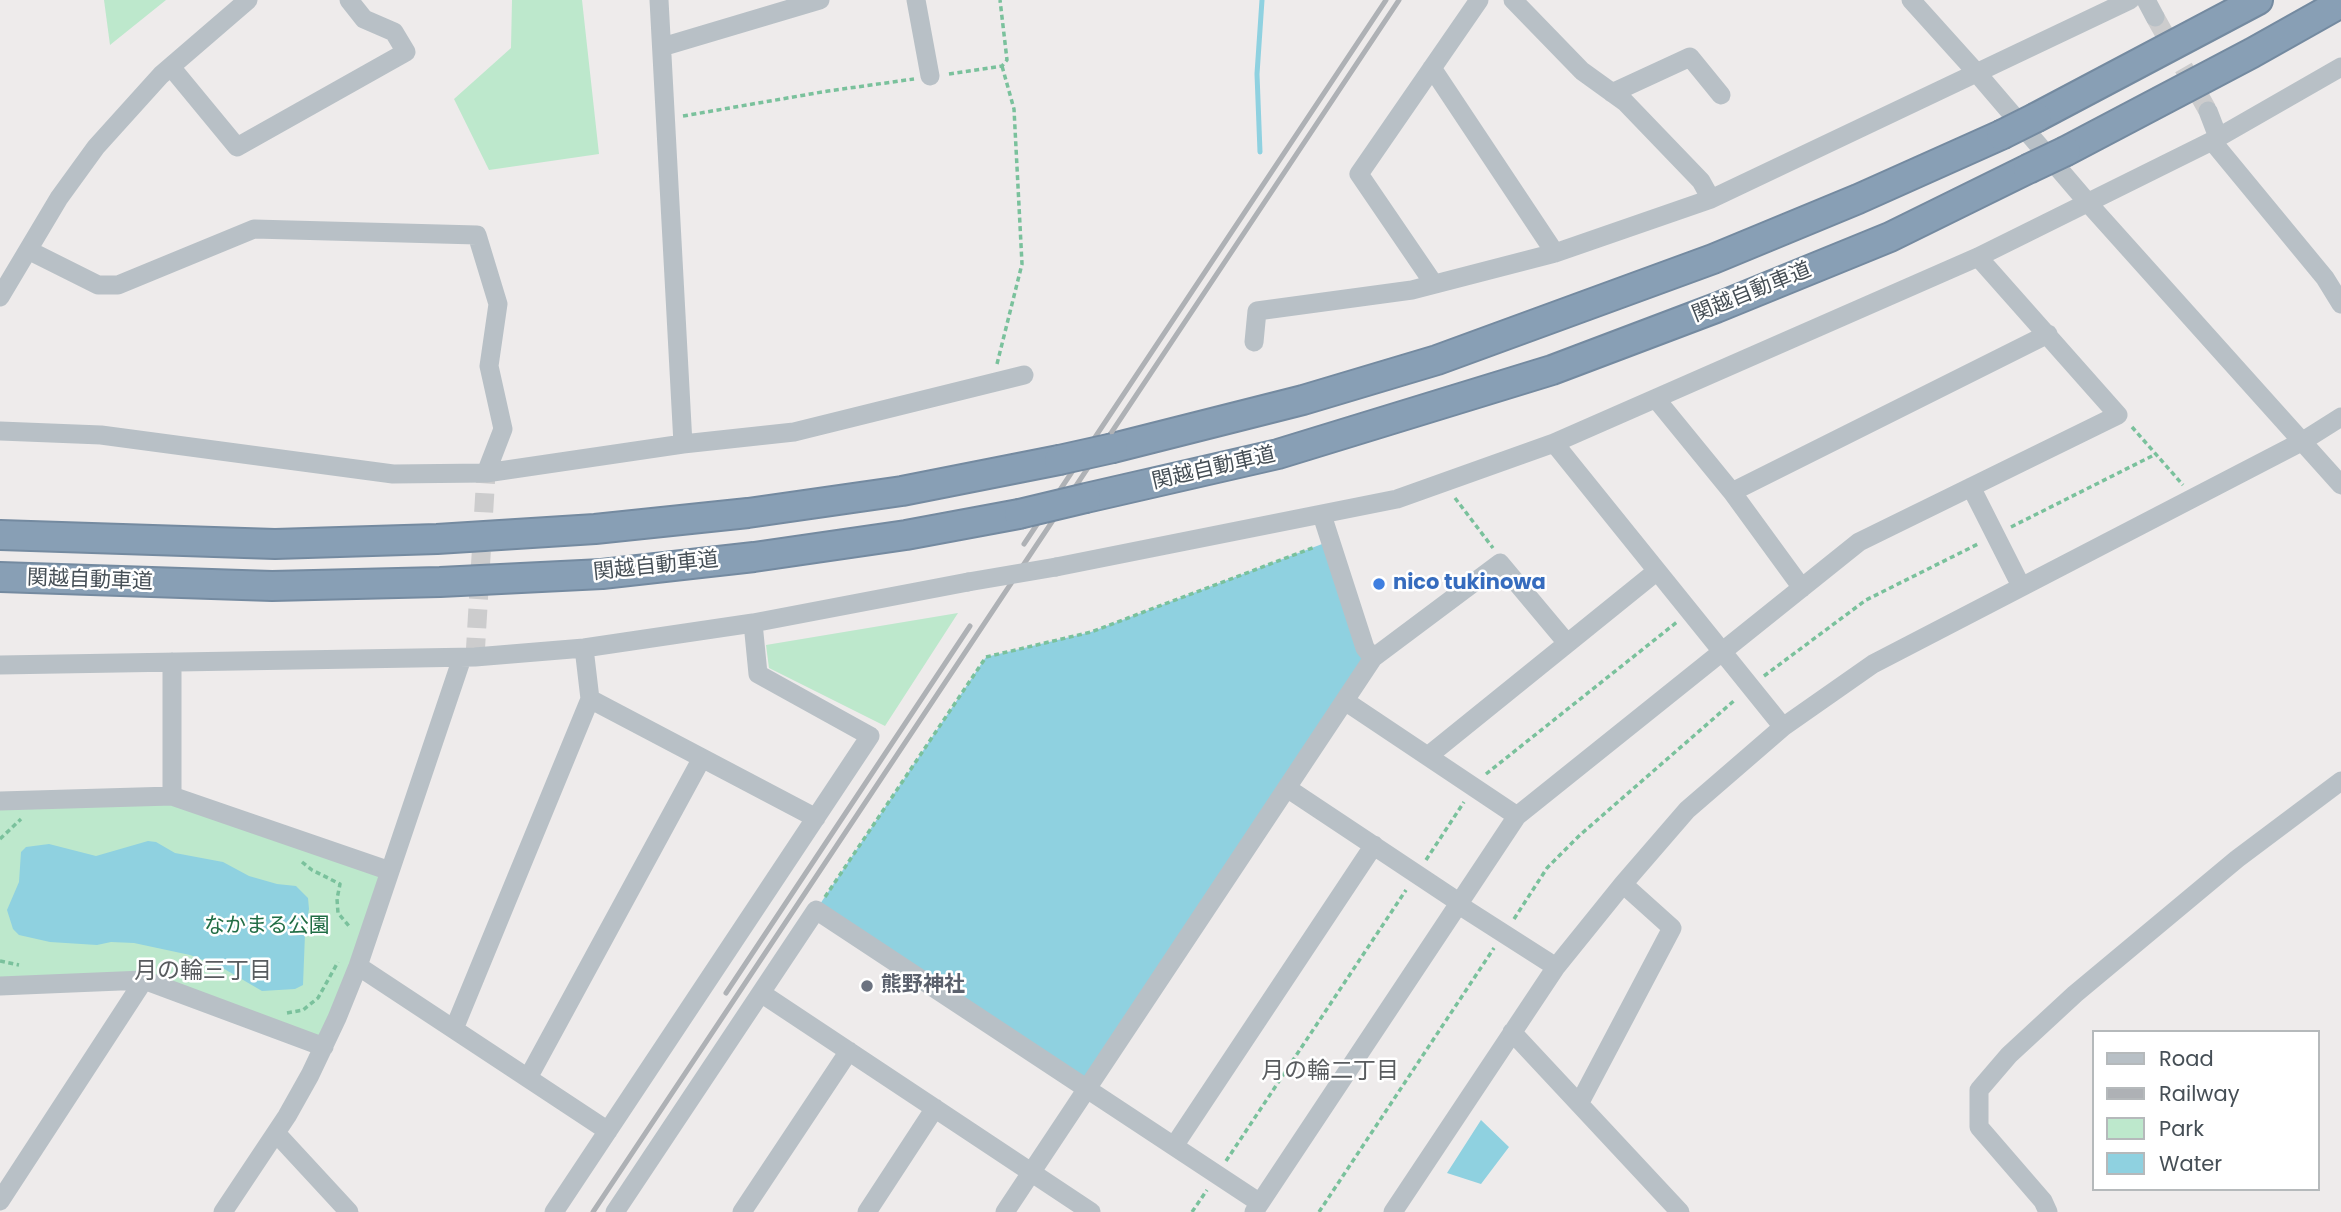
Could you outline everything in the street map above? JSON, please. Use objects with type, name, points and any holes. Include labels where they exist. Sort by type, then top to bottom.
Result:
[{"type":"highway","name":"関越自動車道","points":[[0,535],[275,544],[437,539],[595,529],[748,513],[902,491],[1113,448],[1303,400],[1450,356],[1713,259],[1858,199],[2001,135],[2258,0]]},
{"type":"highway","name":"関越自動車道","points":[[0,578],[272,586],[440,582],[602,573],[754,557],[906,535],[1019,514],[1278,454],[1552,370],[1716,308],[1890,237],[2066,151],[2341,3]]},
{"type":"street","points":[[0,297],[59,198],[96,147],[171,66],[248,0]]},
{"type":"street","points":[[171,66],[237,147],[406,52],[394,32],[364,19],[349,0]]},
{"type":"street","points":[[659,0],[683,444]]},
{"type":"street","points":[[662,47],[818,0]]},
{"type":"street","points":[[916,0],[930,76]]},
{"type":"street","points":[[1434,284],[1359,174],[1479,0]]},
{"type":"street","points":[[1513,0],[1582,71],[1625,102],[1701,181],[1710,199]]},
{"type":"street","points":[[1911,0],[2088,203],[2341,485]]},
{"type":"street","points":[[1254,342],[1257,311],[1412,290],[1555,253],[1710,199],[2130,0]]},
{"type":"street","points":[[1612,93],[1690,57],[1721,95]]},
{"type":"street","points":[[0,665],[462,658],[584,648],[753,623],[1056,567],[1398,499],[1554,443],[1978,257],[2215,139],[2341,67]]},
{"type":"street","points":[[1432,68],[1555,253]]},
{"type":"street","points":[[2208,111],[2215,139],[2325,278],[2341,304]]},
{"type":"street","points":[[28,250],[98,285],[118,285],[254,229],[477,235],[498,304],[489,366],[503,429],[486,472]]},
{"type":"street","points":[[617,1211],[816,910],[1174,1146],[1257,1207],[1517,816],[1859,542],[2118,415],[1978,257]]},
{"type":"street","points":[[1732,492],[2048,334]]},
{"type":"street","points":[[0,431],[101,435],[393,474],[486,472],[683,444],[794,432],[1024,375]]},
{"type":"street","points":[[1656,399],[1732,492],[1802,588]]},
{"type":"street","points":[[1393,1212],[1556,967],[1687,810],[1783,727],[1873,664],[2303,441],[2341,417]]},
{"type":"street","points":[[1554,443],[1783,727]]},
{"type":"street","points":[[1971,487],[2021,586]]},
{"type":"street","points":[[1322,515],[1365,648],[1373,658]]},
{"type":"street","points":[[1005,1212],[1373,658],[1500,563],[1567,643]]},
{"type":"street","points":[[1428,756],[1657,571]]},
{"type":"street","points":[[554,1212],[870,736],[758,674],[753,623]]},
{"type":"street","points":[[454,1029],[590,699],[584,648]]},
{"type":"street","points":[[223,1212],[276,1133],[324,1047],[358,966],[462,658]]},
{"type":"street","points":[[172,662],[172,796]]},
{"type":"street","points":[[590,699],[816,818]]},
{"type":"street","points":[[1345,701],[1517,816]]},
{"type":"street","points":[[528,1078],[702,758]]},
{"type":"street","points":[[2048,1212],[2043,1201],[1979,1128],[1979,1090],[2009,1055],[2075,994],[2237,859],[2341,781]]},
{"type":"street","points":[[1287,788],[1556,967]]},
{"type":"street","points":[[0,801],[172,796],[390,871]]},
{"type":"street","points":[[1174,1146],[1374,845]]},
{"type":"street","points":[[1579,1104],[1672,928],[1623,884]]},
{"type":"street","points":[[358,966],[608,1131]]},
{"type":"street","points":[[0,986],[144,980],[324,1047]]},
{"type":"street","points":[[0,1201],[144,980]]},
{"type":"street","points":[[761,993],[1091,1212]]},
{"type":"street","points":[[1512,1032],[1680,1212]]},
{"type":"street","points":[[742,1212],[849,1051]]},
{"type":"street","points":[[867,1212],[935,1108]]},
{"type":"street","points":[[276,1133],[349,1212]]},
{"type":"path","points":[[667,119],[828,90],[1002,66],[1007,60],[1000,0]]},
{"type":"path","points":[[993,382],[1022,264],[1014,109],[1002,66]]},
{"type":"path","points":[[2118,415],[2120,414],[2194,497]]},
{"type":"path","points":[[1444,483],[1503,561],[1500,563]]},
{"type":"path","points":[[816,910],[986,657],[1091,632],[1331,541]]},
{"type":"path","points":[[0,839],[27,814],[13,816]]},
{"type":"path","points":[[295,856],[312,870],[340,884],[338,913],[349,926],[349,934]]},
{"type":"path","points":[[282,1014],[303,1010],[318,998],[343,952]]},
{"type":"green space","points":[[104,0],[166,0],[110,45]]},
{"type":"green space","points":[[512,0],[582,0],[599,154],[489,170],[454,99],[511,48]]},
{"type":"green space","points":[[958,613],[885,726],[769,668],[766,645]]},
{"type":"green space","name":"なかまる公園","points":[[172,796],[390,871],[324,1047],[144,980],[0,986],[0,801]]},
{"type":"water","points":[[1330,541],[1373,658],[1087,1089],[816,910],[986,657],[1091,632]]},
{"type":"water","points":[[148,841],[156,842],[175,853],[223,862],[249,876],[296,886],[308,898],[309,909],[303,985],[295,989],[262,991],[221,967],[190,955],[134,943],[111,942],[97,945],[50,942],[19,935],[13,929],[7,910],[19,882],[21,852],[26,847],[49,844],[96,856]]},
{"type":"water","points":[[1481,1120],[1509,1147],[1481,1184],[1447,1173]]},
{"type":"waterway","points":[[1260,152],[1257,74],[1262,0]]},
{"type":"tunnel","points":[[2155,17],[2208,111]]},
{"type":"tunnel","points":[[475,657],[486,473]]},
{"type":"railway","points":[[1024,544],[1386,0]]},
{"type":"railway","points":[[593,1212],[1399,0]]},
{"type":"railway","points":[[726,993],[970,626]]},
{"type":"place","name":"nico tukinowa","points":[[1379,584]]},
{"type":"place","name":"熊野神社","points":[[867,986]]},
{"type":"district","name":"月の輪三丁目","points":[[203,972]]},
{"type":"district","name":"月の輪二丁目","points":[[1330,1072]]}]
